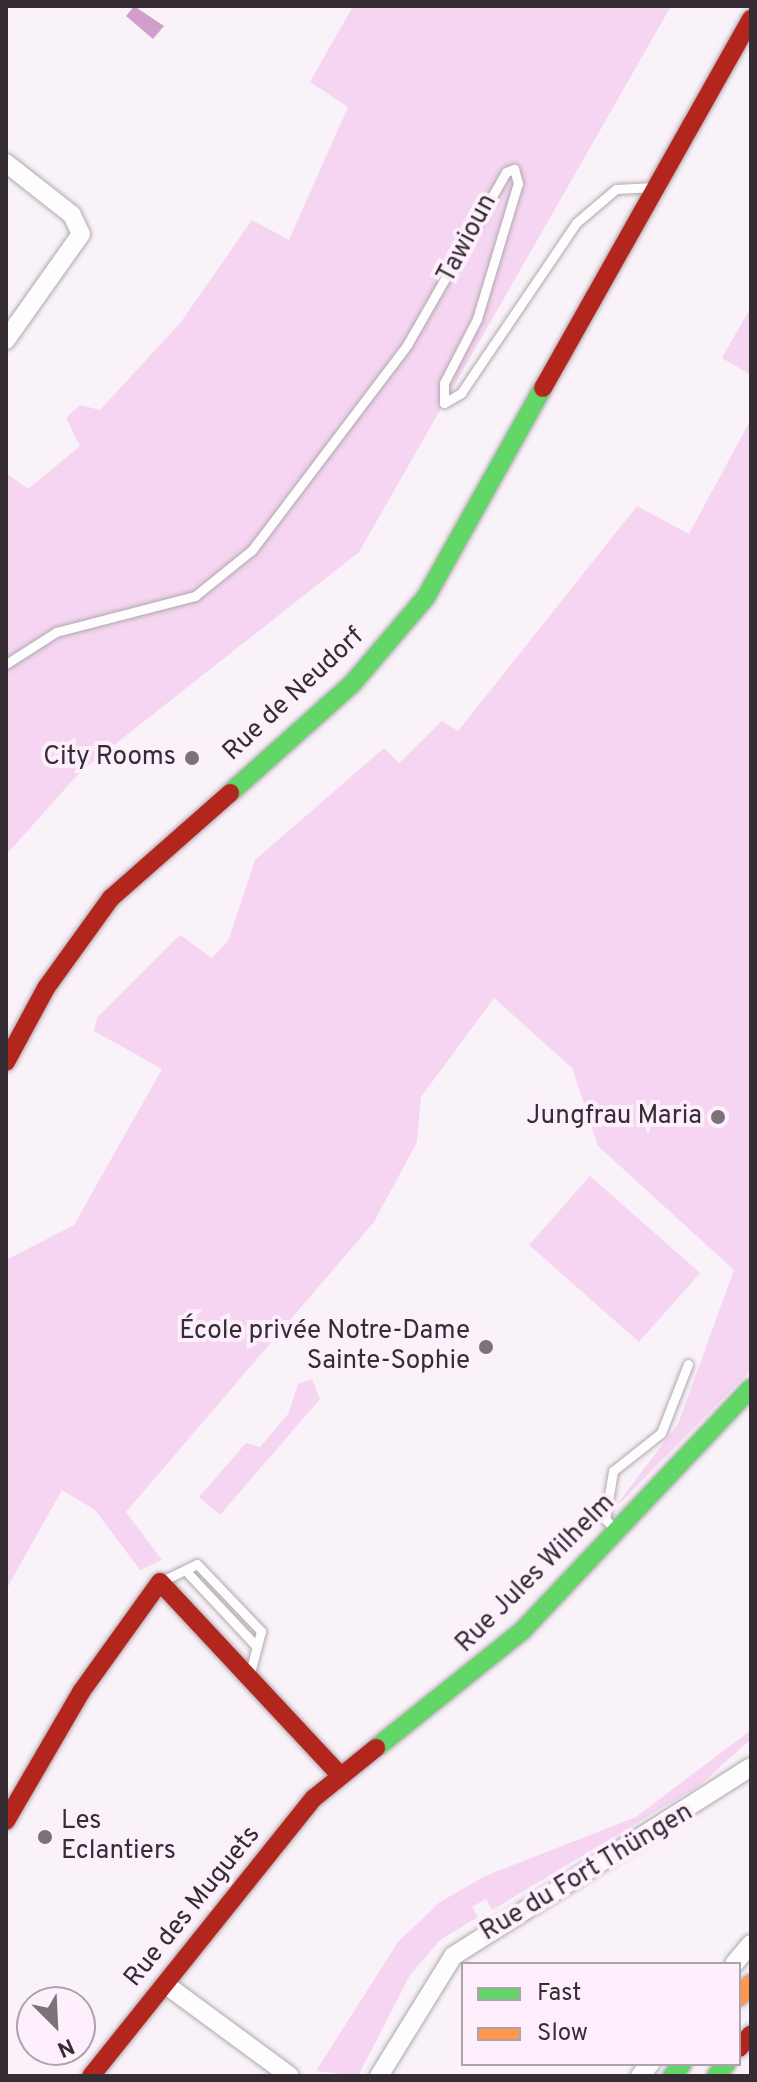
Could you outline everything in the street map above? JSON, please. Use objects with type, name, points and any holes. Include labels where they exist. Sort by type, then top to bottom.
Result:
[{"type":"street","name":"Rue de Neudorf","points":[[6,1062],[46,988],[111,898],[352,684],[426,597],[751,19]]},
{"type":"street","points":[[6,163],[72,215],[81,234],[6,340]]},
{"type":"street","name":"Rue Jules Wilhelm","points":[[339,1774],[459,1686],[618,1532],[751,1388]]},
{"type":"street","points":[[6,1821],[81,1692],[160,1582],[339,1774]]},
{"type":"street","name":"Rue du Fort Thüngen","points":[[381,2073],[453,1956],[751,1767]]},
{"type":"street","name":"Rue des Muguets","points":[[91,2076],[339,1774]]},
{"type":"street","points":[[736,1962],[751,1944]]},
{"type":"street","points":[[165,1984],[290,2076]]},
{"type":"lane","name":"Tawioun","points":[[6,664],[56,632],[195,596],[252,550],[407,345],[506,172],[514,169],[518,183],[477,319],[444,383],[444,403],[461,393],[557,247],[597,201],[632,183],[655,189]]},
{"type":"lane","points":[[618,1532],[605,1519],[613,1471],[661,1433],[688,1364]]},
{"type":"lane","points":[[160,1582],[185,1570],[257,1647],[249,1677]]},
{"type":"shaded area","points":[[134,6],[164,26],[153,39],[126,16]]},
{"type":"shaded area","points":[[353,6],[671,6],[359,552],[81,771],[6,855],[6,473],[28,489],[80,446],[66,418],[80,405],[100,410],[181,322],[252,220],[289,240],[348,107],[310,82]]},
{"type":"shaded area","points":[[751,307],[751,375],[722,358]]},
{"type":"shaded area","points":[[751,419],[751,1370],[612,1511],[678,1424],[734,1270],[598,1146],[572,1068],[494,998],[421,1097],[417,1142],[374,1222],[126,1512],[162,1560],[140,1570],[95,1510],[62,1490],[7,1588],[6,1260],[74,1225],[162,1069],[94,1031],[97,1018],[180,935],[212,958],[228,941],[255,860],[384,748],[399,763],[442,721],[458,731],[637,506],[689,534]]},
{"type":"shaded area","points":[[590,1176],[700,1273],[639,1342],[529,1245]]},
{"type":"shaded area","points":[[312,1379],[320,1399],[220,1515],[199,1497],[246,1443],[260,1447],[288,1414],[298,1384]]},
{"type":"shaded area","points":[[751,1730],[751,1739],[700,1785],[492,1910],[486,1899],[472,1907],[478,1917],[440,1940],[410,1975],[358,2076],[316,2071],[398,1942],[440,1902],[485,1876],[636,1817]]},
{"type":"traffic: fast","points":[[230,793],[352,684],[426,597],[543,388]]},
{"type":"traffic: fast","points":[[376,1748],[521,1632],[751,1388]]},
{"type":"traffic: fast","points":[[672,2076],[680,2066]]},
{"type":"traffic: fast","points":[[716,2076],[724,2066]]},
{"type":"traffic: slow","points":[[741,1995],[751,1983]]},
{"type":"traffic: jam","points":[[543,388],[751,19]]},
{"type":"traffic: jam","points":[[6,1062],[46,988],[111,898],[230,793]]},
{"type":"traffic: jam","points":[[6,1821],[81,1692],[160,1582],[339,1774]]},
{"type":"traffic: jam","points":[[91,2076],[314,1798],[376,1748]]},
{"type":"traffic: jam","points":[[741,2046],[751,2034]]},
{"type":"place","name":"City Rooms","points":[[192,758]]},
{"type":"place","name":"Jungfrau Maria","points":[[718,1117]]},
{"type":"place","name":"École privée Notre-Dame Sainte-Sophie","points":[[486,1347]]},
{"type":"place","name":"Les Eclantiers","points":[[45,1837]]}]
